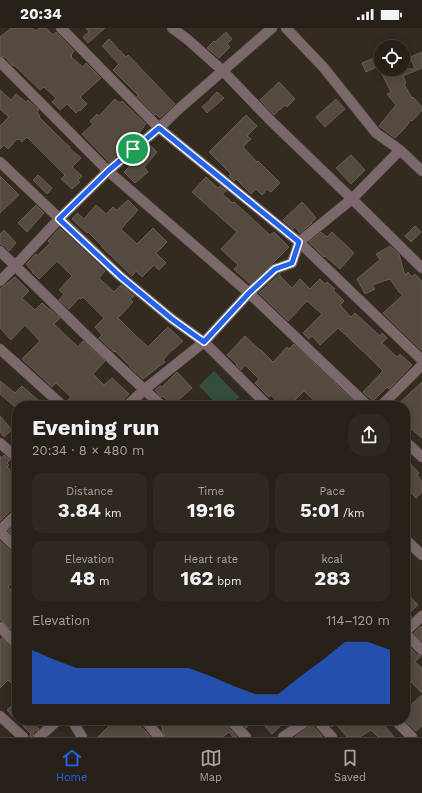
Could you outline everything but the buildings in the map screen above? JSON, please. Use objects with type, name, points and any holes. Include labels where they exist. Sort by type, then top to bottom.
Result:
[{"type":"street","points":[[61,28],[159,128],[299,242],[422,360]]},
{"type":"street","points":[[172,28],[187,39],[222,71],[270,120],[422,268]]},
{"type":"street","points":[[0,281],[59,219],[108,171],[272,28]]},
{"type":"street","points":[[286,28],[324,68],[376,133],[400,150],[422,172]]},
{"type":"street","points":[[0,62],[108,171],[249,293],[363,401]]},
{"type":"street","points":[[132,401],[204,342],[249,293],[275,269],[292,263],[299,242],[352,199],[400,150]]},
{"type":"street","points":[[0,162],[120,276],[172,319],[204,342],[263,401]]},
{"type":"street","points":[[0,251],[79,329],[157,401]]},
{"type":"street","points":[[0,349],[57,401]]},
{"type":"street","points":[[385,401],[422,365]]},
{"type":"street","points":[[0,443],[12,454]]},
{"type":"street","points":[[410,446],[422,457]]},
{"type":"street","points":[[12,519],[0,531],[12,543]]},
{"type":"street","points":[[410,543],[422,555]]},
{"type":"street","points":[[410,627],[422,616]]},
{"type":"street","points":[[0,627],[12,640]]},
{"type":"street","points":[[410,637],[422,650]]},
{"type":"street","points":[[0,716],[23,737]]},
{"type":"street","points":[[39,737],[52,725]]},
{"type":"street","points":[[75,725],[82,737]]},
{"type":"street","points":[[149,725],[159,737]]},
{"type":"street","points":[[235,725],[246,737]]},
{"type":"street","points":[[283,737],[301,725]]},
{"type":"street","points":[[321,725],[332,737]]},
{"type":"street","points":[[400,725],[412,737]]},
{"type":"green space","points":[[214,371],[239,397],[235,401],[213,401],[199,386]]},
{"type":"route","points":[[159,128],[299,242],[292,263],[275,269],[249,293],[204,342],[172,319],[120,276],[59,219],[133,149],[159,128]]}]
